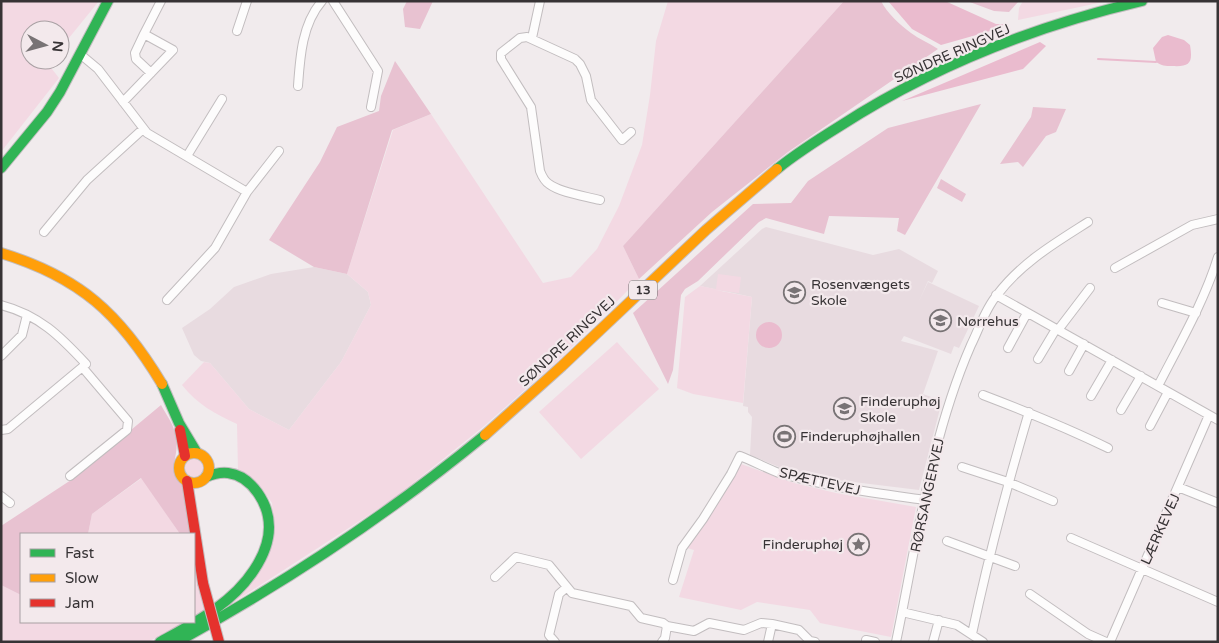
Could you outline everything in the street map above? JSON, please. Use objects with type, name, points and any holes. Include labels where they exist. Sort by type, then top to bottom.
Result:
[{"type":"main road","points":[[1,168],[47,112],[108,1]]},
{"type":"main road","name":"SØNDRE RINGVEJ","points":[[177,642],[292,574],[351,536],[488,433],[727,211],[783,164],[846,122],[915,82],[990,48],[1063,21],[1142,1]]},
{"type":"main road","points":[[3,254],[28,260],[65,277],[103,306],[144,355],[197,453]]},
{"type":"main road","points":[[179,422],[185,456]]},
{"type":"main road","points":[[195,523],[203,479],[208,471],[208,464],[203,456],[191,453],[180,462],[179,469],[187,481],[194,483],[203,479],[212,473],[226,472],[239,476],[257,490],[265,504],[269,519],[268,535],[262,554],[245,582],[231,597],[195,621]]},
{"type":"main road","points":[[187,481],[203,583],[219,642]]},
{"type":"main road","points":[[160,642],[192,623]]},
{"type":"street","points":[[151,74],[136,59],[135,53],[161,1]]},
{"type":"street","points":[[237,31],[247,1]]},
{"type":"street","points":[[298,86],[300,56],[308,25],[314,11],[322,1]]},
{"type":"street","points":[[332,1],[378,72],[371,107]]},
{"type":"street","points":[[532,38],[540,1]]},
{"type":"street","points":[[123,102],[173,50],[144,34]]},
{"type":"street","points":[[600,200],[557,189],[547,184],[540,171],[531,107],[501,58],[501,53],[520,38],[527,36],[575,59],[584,70],[588,91],[595,108],[622,140],[631,132]]},
{"type":"street","points":[[80,54],[98,69],[143,129],[247,192]]},
{"type":"street","points":[[186,156],[222,99]]},
{"type":"street","points":[[44,232],[87,180],[143,129]]},
{"type":"street","points":[[167,300],[215,248],[247,192],[279,151]]},
{"type":"street","points":[[1115,268],[1192,225],[1218,219]]},
{"type":"street","name":"RØRSANGERVEJ","points":[[896,642],[933,459],[957,378],[984,316],[996,295],[1021,268],[1057,240],[1088,222]]},
{"type":"street","points":[[1158,386],[1196,313],[1218,257]]},
{"type":"street","points":[[1038,359],[1057,329],[1090,288]]},
{"type":"street","points":[[996,295],[1218,420]]},
{"type":"street","points":[[1162,303],[1196,313]]},
{"type":"street","points":[[1,306],[39,320],[60,336],[86,364],[8,429],[1,430]]},
{"type":"street","points":[[1008,348],[1027,313]]},
{"type":"street","points":[[1,356],[22,334],[27,315]]},
{"type":"street","points":[[1070,371],[1084,344]]},
{"type":"street","points":[[1091,396],[1112,360]]},
{"type":"street","points":[[70,476],[127,430],[128,421],[83,368]]},
{"type":"street","points":[[1121,410],[1141,376]]},
{"type":"street","points":[[1150,426],[1168,392]]},
{"type":"street","points":[[983,395],[1029,412],[1108,448]]},
{"type":"street","points":[[972,634],[1008,482],[1029,412]]},
{"type":"street","name":"LÆRKEVEJ","points":[[1110,642],[1209,415]]},
{"type":"street","name":"SPÆTTEVEJ","points":[[673,580],[682,548],[707,512],[740,456],[777,472],[803,479],[924,500]]},
{"type":"street","points":[[962,467],[1008,482],[1053,501]]},
{"type":"street","points":[[1178,487],[1218,503]]},
{"type":"street","points":[[1,496],[10,503]]},
{"type":"street","points":[[1071,538],[1218,602]]},
{"type":"street","points":[[947,541],[1015,566]]},
{"type":"street","points":[[495,577],[516,557],[550,565],[572,593],[631,606],[640,618],[663,623],[667,626],[694,631],[709,623],[744,630],[761,623],[772,624],[799,630],[810,641],[815,642]]},
{"type":"street","points":[[555,642],[549,635],[559,594],[567,587]]},
{"type":"street","points":[[1030,594],[1088,634],[1106,642]]},
{"type":"street","points":[[902,612],[957,625],[984,642]]},
{"type":"street","points":[[933,642],[939,620]]},
{"type":"street","points":[[768,642],[772,624]]},
{"type":"street","points":[[662,642],[665,638],[667,626]]},
{"type":"street","points":[[866,642],[866,640],[875,642]]},
{"type":"shaded area","points":[[1,1],[99,1],[70,37],[70,20],[20,20],[20,70],[53,70],[59,78],[1,152]]},
{"type":"shaded area","points":[[407,1],[433,1],[420,29],[405,27],[403,9]]},
{"type":"shaded area","points":[[668,1],[844,1],[623,246],[639,279],[562,357],[483,427],[392,500],[231,604],[254,576],[274,529],[272,503],[258,483],[238,471],[237,424],[207,408],[182,385],[204,362],[210,363],[249,409],[289,430],[341,362],[371,305],[368,292],[347,274],[393,130],[431,114],[543,283],[571,277],[597,249],[619,206],[642,145],[656,41]]},
{"type":"shaded area","points":[[844,1],[881,1],[890,14],[903,26],[938,49],[788,152],[712,212],[639,279],[623,246]]},
{"type":"shaded area","points":[[888,1],[945,1],[996,24],[1005,24],[1001,28],[941,45],[912,29]]},
{"type":"shaded area","points":[[967,1],[1019,1],[1009,12],[994,11]]},
{"type":"shaded area","points":[[1023,1],[1108,1],[1018,20],[1019,8]]},
{"type":"shaded area","points":[[1168,35],[1184,40],[1190,45],[1191,56],[1189,63],[1183,66],[1165,66],[1156,62],[1153,48],[1162,37]]},
{"type":"shaded area","points":[[1040,42],[1046,46],[1023,69],[902,101]]},
{"type":"shaded area","points":[[395,61],[431,114],[392,130],[347,274],[314,267],[269,240],[320,162],[337,127],[379,111],[381,96]]},
{"type":"shaded area","points":[[981,104],[905,235],[897,231],[899,218],[829,216],[824,234],[766,218],[759,222],[698,281],[685,289],[681,295],[673,370],[668,384],[633,313],[753,204],[791,203],[808,181],[888,128]]},
{"type":"shaded area","points":[[1033,107],[1066,109],[1056,132],[1046,136],[1023,167],[1018,162],[1000,164],[1031,117]]},
{"type":"shaded area","points":[[941,179],[966,194],[962,202],[937,188]]},
{"type":"shaded area","points":[[766,227],[873,255],[899,249],[938,271],[932,283],[928,281],[919,301],[928,282],[979,306],[959,348],[954,346],[951,354],[904,336],[901,341],[938,351],[923,394],[942,401],[919,490],[806,475],[779,467],[750,455],[752,417],[748,412],[748,407],[743,406],[752,297],[700,286]]},
{"type":"shaded area","points":[[314,267],[347,274],[368,292],[371,305],[341,362],[289,430],[249,409],[210,363],[201,361],[194,355],[182,328],[210,309],[234,287],[271,274]]},
{"type":"shaded area","points":[[718,274],[741,277],[739,293],[716,290],[752,297],[743,403],[693,394],[677,388],[685,297],[700,286],[716,289]]},
{"type":"shaded area","points":[[769,322],[778,326],[782,335],[778,344],[769,348],[760,344],[756,335],[760,326]]},
{"type":"shaded area","points":[[617,342],[659,389],[581,459],[539,412]]},
{"type":"shaded area","points":[[161,405],[175,433],[177,442],[174,468],[175,474],[185,488],[190,533],[179,533],[141,478],[92,514],[88,533],[20,533],[20,594],[1,585],[1,526],[71,480]]},
{"type":"shaded area","points":[[194,459],[200,462],[203,468],[200,474],[194,477],[188,474],[185,468],[188,462]]},
{"type":"shaded area","points":[[741,464],[794,483],[836,493],[916,507],[891,637],[820,623],[810,610],[757,602],[741,610],[679,597],[694,550],[687,548]]},
{"type":"shaded area","points":[[142,478],[179,533],[88,533],[92,514]]},
{"type":"shaded area","points":[[195,569],[204,611],[195,616]]},
{"type":"shaded area","points":[[1,585],[20,594],[20,623],[183,623],[148,642],[1,642]]},
{"type":"waterway","points":[[1098,59],[1156,62]]},
{"type":"traffic: fast","points":[[1,168],[47,112],[60,92],[108,1]]},
{"type":"traffic: fast","points":[[777,169],[816,141],[875,104],[948,67],[1024,36],[1102,11],[1142,1]]},
{"type":"traffic: fast","points":[[162,384],[179,423],[197,453]]},
{"type":"traffic: fast","points":[[177,642],[258,595],[336,546],[412,492],[485,435]]},
{"type":"traffic: fast","points":[[195,622],[224,603],[245,582],[262,555],[269,533],[266,509],[258,492],[252,485],[245,479],[228,473],[206,477]]},
{"type":"traffic: fast","points":[[160,642],[194,623]]},
{"type":"traffic: slow","points":[[485,435],[562,366],[706,230],[777,169]]},
{"type":"traffic: slow","points":[[1,253],[54,274],[95,301],[130,337],[162,384]]},
{"type":"traffic: slow","points":[[194,453],[205,457],[209,468],[205,479],[194,483],[183,479],[179,468],[183,457],[194,453]]},
{"type":"traffic: jam","points":[[180,430],[185,456]]},
{"type":"traffic: jam","points":[[187,481],[203,583]]},
{"type":"traffic: jam","points":[[203,583],[219,642]]},
{"type":"place","name":"Rosenvængets Skole","points":[[795,292]]},
{"type":"place","name":"Nørrehus","points":[[941,321]]},
{"type":"place","name":"Finderuphøj Skole","points":[[844,409]]},
{"type":"place","name":"Finderuphøjhallen","points":[[784,436]]},
{"type":"place","name":"Finderuphøj","points":[[859,544]]}]
